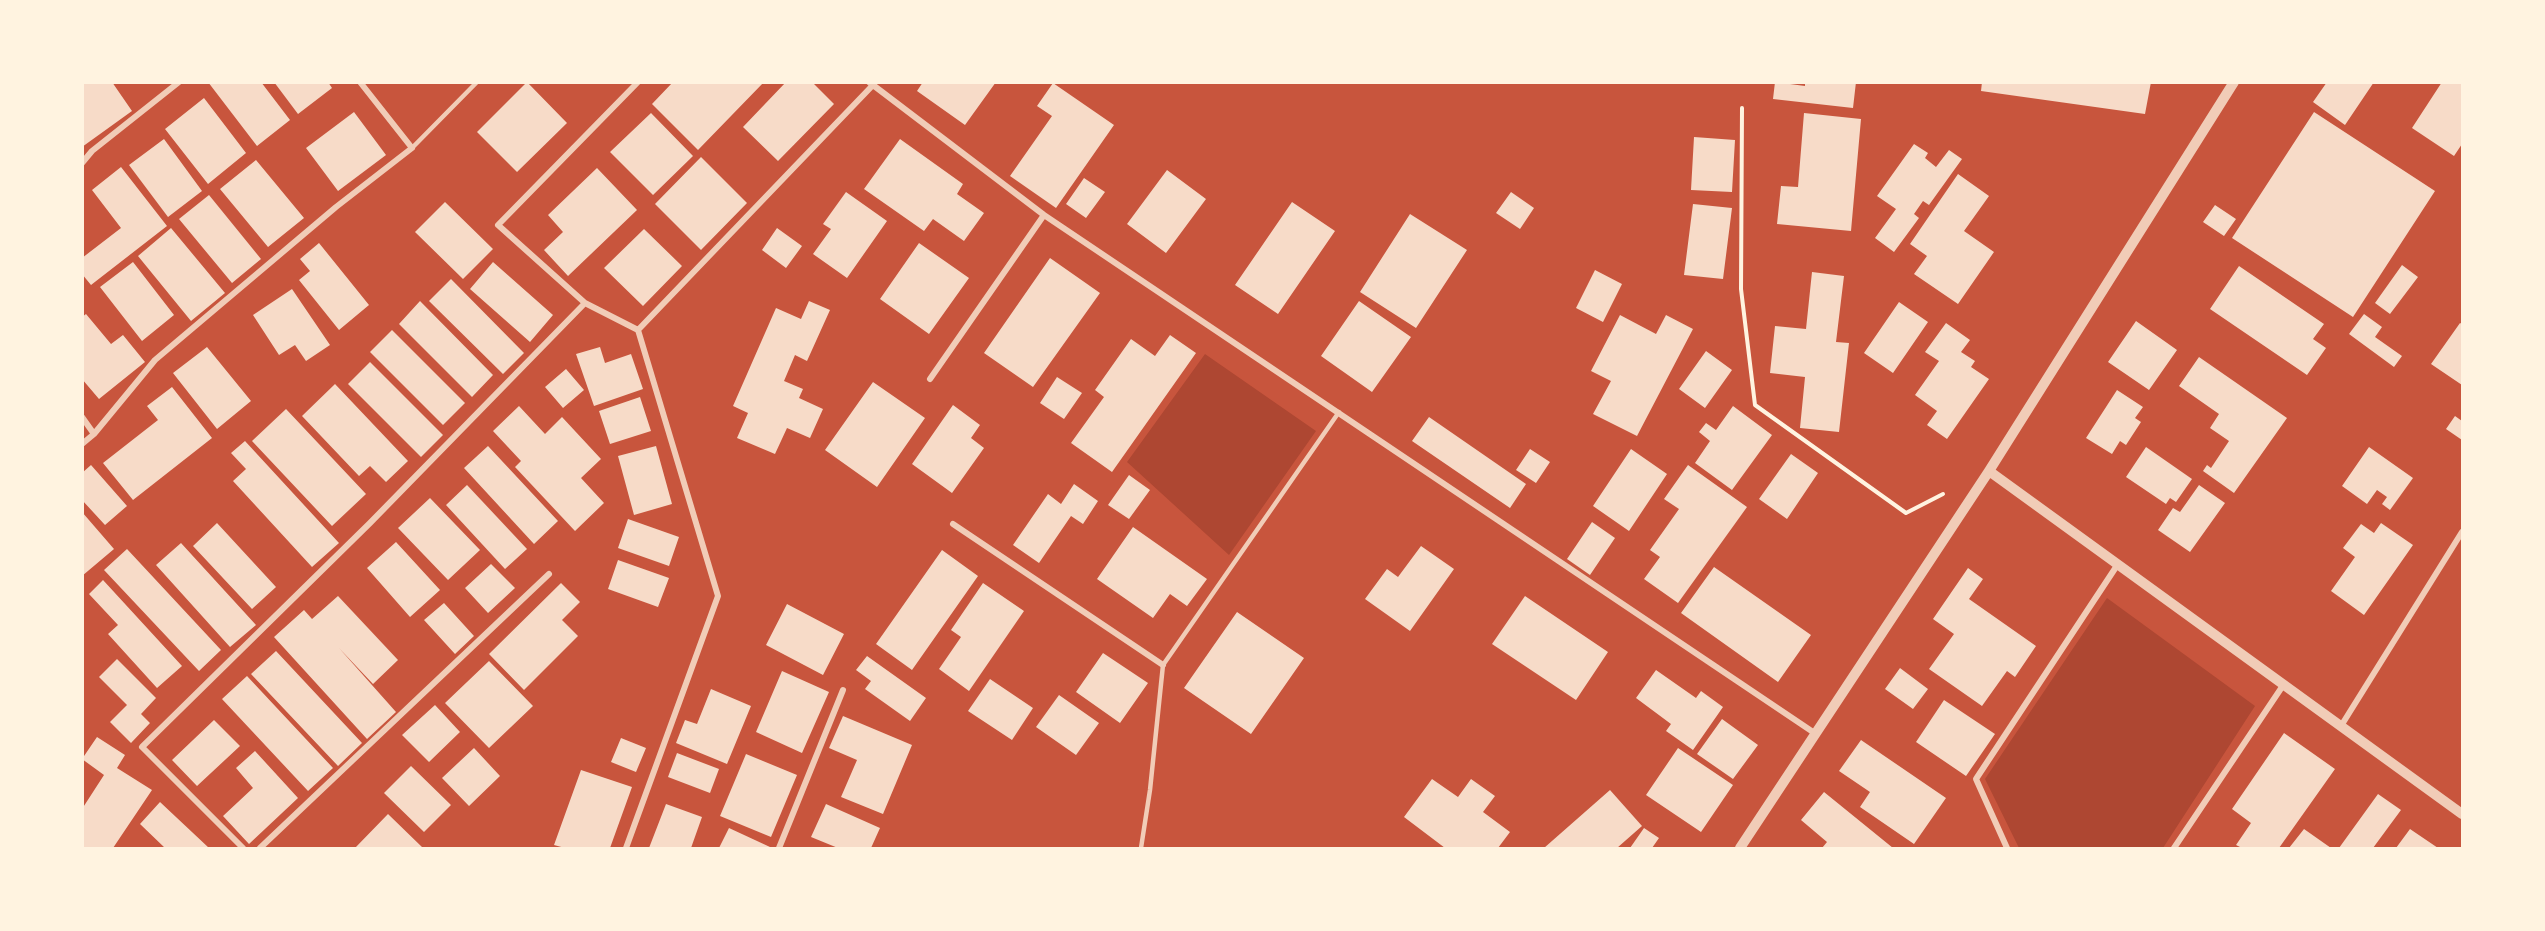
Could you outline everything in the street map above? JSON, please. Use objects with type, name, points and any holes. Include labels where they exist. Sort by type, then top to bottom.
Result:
[{"type":"street","points":[[82,163],[92,152],[179,82]]},
{"type":"street","points":[[82,444],[94,434],[155,360],[336,207],[412,148],[360,82]]},
{"type":"street","points":[[626,849],[718,596],[638,330],[585,303],[498,225],[638,82]]},
{"type":"street","points":[[1740,849],[1989,471],[2234,82]]},
{"type":"street","points":[[638,330],[871,84],[1044,215],[1816,734]]},
{"type":"street","points":[[930,379],[1044,215]]},
{"type":"street","points":[[243,849],[142,747],[370,524],[585,303]]},
{"type":"street","points":[[82,417],[94,434]]},
{"type":"street","points":[[1989,471],[2463,814]]},
{"type":"street","points":[[953,524],[1163,665]]},
{"type":"street","points":[[2340,726],[2463,532]]},
{"type":"street","points":[[2007,849],[1976,779],[2118,564]]},
{"type":"street","points":[[260,849],[549,574]]},
{"type":"street","points":[[2174,849],[2284,684]]},
{"type":"street","points":[[779,849],[843,690]]},
{"type":"lane","points":[[412,148],[477,82]]},
{"type":"lane","points":[[1141,849],[1150,790],[1163,665],[1339,412]]},
{"type":"path","points":[[1742,108],[1741,289],[1755,405],[1906,513],[1948,492]]},
{"type":"shaded area","points":[[1205,354],[1316,431],[1229,555],[1127,462]]},
{"type":"shaded area","points":[[2107,598],[2255,706],[2163,848],[2019,848],[1985,779]]},
{"type":"building","points":[[82,82],[112,82],[132,111],[82,147]]},
{"type":"building","points":[[208,82],[261,82],[290,120],[257,146]]},
{"type":"building","points":[[274,82],[328,82],[332,88],[298,114]]},
{"type":"building","points":[[527,82],[567,123],[517,172],[477,132]]},
{"type":"building","points":[[673,82],[764,82],[698,150],[652,104]]},
{"type":"building","points":[[786,82],[812,82],[834,104],[778,161],[743,127]]},
{"type":"building","points":[[923,82],[996,82],[965,125],[917,91]]},
{"type":"building","points":[[1775,82],[1805,86],[1805,82],[1856,82],[1853,108],[1773,99]]},
{"type":"building","points":[[1982,82],[2151,82],[2145,114],[1981,91]]},
{"type":"building","points":[[2327,82],[2374,82],[2345,125],[2313,102]]},
{"type":"building","points":[[2442,82],[2462,82],[2462,144],[2454,156],[2412,128]]},
{"type":"building","points":[[1053,83],[1114,125],[1056,208],[1010,176],[1052,116],[1037,106]]},
{"type":"building","points":[[204,98],[246,153],[208,184],[165,129]]},
{"type":"building","points":[[354,112],[386,155],[338,191],[306,148]]},
{"type":"building","points":[[2314,112],[2435,191],[2353,317],[2232,238]]},
{"type":"building","points":[[651,113],[693,156],[653,195],[610,152]]},
{"type":"building","points":[[1804,113],[1861,119],[1851,231],[1777,224],[1781,186],[1798,187]]},
{"type":"building","points":[[1694,137],[1735,140],[1732,192],[1691,190]]},
{"type":"building","points":[[164,139],[202,191],[168,217],[129,165]]},
{"type":"building","points":[[900,139],[963,184],[957,194],[984,213],[964,241],[933,219],[924,231],[864,189]]},
{"type":"building","points":[[1914,144],[1928,153],[1925,158],[1936,167],[1949,150],[1962,159],[1929,205],[1923,201],[1914,214],[1919,218],[1894,252],[1875,238],[1896,209],[1877,196]]},
{"type":"building","points":[[701,157],[747,203],[701,250],[655,204]]},
{"type":"building","points":[[256,160],[304,218],[268,247],[220,189]]},
{"type":"building","points":[[121,167],[167,226],[91,285],[82,274],[82,258],[121,228],[92,190]]},
{"type":"building","points":[[597,168],[637,210],[568,276],[544,250],[563,232],[548,215]]},
{"type":"building","points":[[1167,170],[1206,199],[1166,253],[1127,224]]},
{"type":"building","points":[[1958,174],[1989,196],[1964,231],[1994,252],[1958,304],[1914,274],[1927,256],[1910,244]]},
{"type":"building","points":[[1084,178],[1105,192],[1086,218],[1066,204]]},
{"type":"building","points":[[846,192],[887,221],[847,278],[813,254],[831,229],[823,224]]},
{"type":"building","points":[[1511,192],[1534,208],[1520,229],[1496,213]]},
{"type":"building","points":[[209,195],[261,259],[232,283],[179,219]]},
{"type":"building","points":[[445,202],[493,249],[463,279],[415,232]]},
{"type":"building","points":[[1292,202],[1335,231],[1278,314],[1235,285]]},
{"type":"building","points":[[1693,204],[1732,208],[1723,279],[1684,275]]},
{"type":"building","points":[[2215,205],[2236,219],[2224,236],[2203,222]]},
{"type":"building","points":[[1410,214],[1467,250],[1416,328],[1360,292]]},
{"type":"building","points":[[171,228],[225,293],[191,321],[138,256]]},
{"type":"building","points":[[777,228],[802,246],[786,268],[762,250]]},
{"type":"building","points":[[644,229],[682,266],[643,306],[604,268]]},
{"type":"building","points":[[319,243],[369,305],[339,330],[299,280],[310,271],[300,259]]},
{"type":"building","points":[[919,243],[969,278],[929,334],[880,299]]},
{"type":"building","points":[[1050,258],[1100,293],[1033,387],[984,353]]},
{"type":"building","points":[[133,262],[174,315],[142,341],[100,287]]},
{"type":"building","points":[[493,262],[553,315],[530,342],[470,289]]},
{"type":"building","points":[[2402,265],[2418,277],[2390,314],[2375,303]]},
{"type":"building","points":[[2239,266],[2324,324],[2313,339],[2326,348],[2307,375],[2210,309]]},
{"type":"building","points":[[1595,270],[1622,284],[1603,322],[1576,308]]},
{"type":"building","points":[[1812,272],[1844,276],[1836,342],[1849,343],[1839,432],[1800,428],[1805,377],[1770,373],[1775,326],[1806,329]]},
{"type":"building","points":[[451,279],[524,353],[503,374],[429,301]]},
{"type":"building","points":[[292,289],[330,345],[306,361],[295,345],[279,355],[253,315]]},
{"type":"building","points":[[420,301],[493,375],[472,397],[399,324]]},
{"type":"building","points":[[809,301],[830,310],[807,361],[795,355],[784,381],[803,389],[799,398],[823,409],[810,438],[787,428],[775,454],[737,438],[748,413],[733,406],[776,308],[801,319]]},
{"type":"building","points":[[1359,301],[1411,337],[1372,392],[1321,356]]},
{"type":"building","points":[[1899,302],[1928,322],[1893,373],[1864,353]]},
{"type":"building","points":[[86,314],[111,344],[123,335],[145,362],[99,399],[82,379],[82,317]]},
{"type":"building","points":[[2364,314],[2382,327],[2375,337],[2402,356],[2394,367],[2349,334]]},
{"type":"building","points":[[1620,315],[1656,334],[1666,315],[1693,329],[1637,436],[1593,414],[1611,381],[1591,371]]},
{"type":"building","points":[[2136,321],[2177,350],[2149,390],[2108,362]]},
{"type":"building","points":[[1946,323],[1970,340],[1961,352],[1975,361],[1971,367],[1989,379],[1947,439],[1927,425],[1937,411],[1915,395],[1939,361],[1925,352]]},
{"type":"building","points":[[2460,323],[2462,324],[2462,385],[2431,364]]},
{"type":"building","points":[[392,330],[465,403],[443,425],[370,352]]},
{"type":"building","points":[[1170,335],[1196,353],[1112,472],[1071,443],[1104,397],[1095,390],[1131,339],[1155,356]]},
{"type":"building","points":[[207,347],[251,401],[217,429],[173,373]]},
{"type":"building","points":[[600,347],[605,363],[631,354],[643,389],[594,406],[576,354]]},
{"type":"building","points":[[1706,351],[1732,370],[1705,408],[1679,389]]},
{"type":"building","points":[[2199,357],[2287,418],[2234,493],[2203,471],[2207,465],[2211,468],[2229,441],[2210,428],[2219,414],[2179,386]]},
{"type":"building","points":[[370,362],[443,435],[421,457],[348,384]]},
{"type":"building","points":[[566,369],[584,390],[563,408],[545,387]]},
{"type":"building","points":[[1057,377],[1082,393],[1064,419],[1040,403]]},
{"type":"building","points":[[873,382],[925,418],[877,487],[825,450]]},
{"type":"building","points":[[335,384],[408,461],[386,482],[370,466],[359,476],[302,416]]},
{"type":"building","points":[[172,387],[212,438],[133,500],[103,463],[158,420],[147,406]]},
{"type":"building","points":[[2117,390],[2143,407],[2135,418],[2141,422],[2126,445],[2120,441],[2112,454],[2086,438]]},
{"type":"building","points":[[640,397],[651,431],[610,444],[599,411]]},
{"type":"building","points":[[953,405],[980,425],[971,438],[984,448],[952,493],[912,464]]},
{"type":"building","points":[[519,406],[545,434],[562,417],[601,459],[581,478],[604,503],[575,531],[515,467],[521,461],[493,431]]},
{"type":"building","points":[[1733,406],[1772,435],[1732,490],[1695,463],[1710,441],[1699,432],[1706,423],[1716,430]]},
{"type":"building","points":[[286,409],[366,494],[332,526],[252,441]]},
{"type":"building","points":[[2455,416],[2462,421],[2462,440],[2446,429]]},
{"type":"building","points":[[1429,417],[1526,484],[1510,508],[1412,441]]},
{"type":"building","points":[[245,441],[339,543],[312,567],[233,481],[246,469],[231,453]]},
{"type":"building","points":[[488,446],[558,521],[534,544],[464,468]]},
{"type":"building","points":[[656,446],[672,504],[634,515],[618,456]]},
{"type":"building","points":[[2146,447],[2192,479],[2176,502],[2170,498],[2166,504],[2126,477]]},
{"type":"building","points":[[2369,447],[2413,478],[2390,510],[2382,504],[2387,497],[2377,490],[2367,504],[2342,486]]},
{"type":"building","points":[[1530,449],[1550,462],[1536,483],[1516,470]]},
{"type":"building","points":[[1631,449],[1667,474],[1629,531],[1593,506]]},
{"type":"building","points":[[1791,454],[1818,473],[1787,519],[1759,499]]},
{"type":"building","points":[[91,465],[127,506],[105,525],[82,500],[82,473]]},
{"type":"building","points":[[1688,465],[1747,507],[1678,603],[1644,579],[1660,557],[1650,550],[1679,509],[1664,499]]},
{"type":"building","points":[[1129,475],[1150,490],[1129,519],[1108,505]]},
{"type":"building","points":[[1074,484],[1098,501],[1083,524],[1071,516],[1039,563],[1013,545],[1048,494],[1061,504]]},
{"type":"building","points":[[467,485],[527,549],[505,569],[446,505]]},
{"type":"building","points":[[2199,485],[2225,503],[2190,552],[2158,530],[2173,508],[2180,512]]},
{"type":"building","points":[[430,498],[480,550],[448,580],[398,528]]},
{"type":"building","points":[[82,512],[114,549],[82,576]]},
{"type":"building","points":[[628,519],[679,537],[669,566],[618,548]]},
{"type":"building","points":[[1592,522],[1615,538],[1590,575],[1567,559]]},
{"type":"building","points":[[217,523],[276,587],[252,609],[193,546]]},
{"type":"building","points":[[2381,523],[2413,545],[2364,615],[2331,591],[2355,557],[2343,548],[2361,524],[2374,533]]},
{"type":"building","points":[[1133,527],[1207,579],[1187,606],[1170,594],[1153,618],[1097,579]]},
{"type":"building","points":[[396,542],[440,590],[410,617],[367,568]]},
{"type":"building","points":[[181,543],[256,625],[230,647],[156,565]]},
{"type":"building","points":[[1421,546],[1454,569],[1410,631],[1365,599],[1387,569],[1398,577]]},
{"type":"building","points":[[127,549],[221,650],[199,671],[104,570]]},
{"type":"building","points":[[942,550],[978,576],[912,670],[876,644]]},
{"type":"building","points":[[618,560],[669,578],[658,607],[608,589]]},
{"type":"building","points":[[491,564],[515,588],[488,613],[465,588]]},
{"type":"building","points":[[1714,567],[1811,635],[1778,682],[1681,613]]},
{"type":"building","points":[[1968,568],[1983,579],[1969,599],[2036,646],[2015,677],[2007,671],[1982,706],[1929,669],[1954,634],[1933,619]]},
{"type":"building","points":[[103,580],[182,666],[157,688],[108,634],[118,625],[89,594]]},
{"type":"building","points":[[561,583],[580,602],[562,620],[578,636],[524,690],[489,654]]},
{"type":"building","points":[[983,583],[1024,611],[969,691],[939,669],[961,637],[951,630]]},
{"type":"building","points":[[338,596],[398,660],[373,684],[339,648],[396,712],[367,739],[274,637],[304,610],[312,619]]},
{"type":"building","points":[[1525,596],[1608,652],[1576,700],[1492,644]]},
{"type":"building","points":[[444,603],[474,636],[455,654],[424,620]]},
{"type":"building","points":[[787,604],[844,634],[823,675],[766,645]]},
{"type":"building","points":[[1237,612],[1304,658],[1251,734],[1184,688]]},
{"type":"building","points":[[276,651],[362,743],[338,766],[251,674]]},
{"type":"building","points":[[1103,653],[1148,683],[1120,723],[1076,692]]},
{"type":"building","points":[[867,656],[926,698],[910,721],[865,689],[871,681],[856,670]]},
{"type":"building","points":[[117,659],[156,698],[141,714],[150,723],[131,743],[110,722],[127,705],[99,677]]},
{"type":"building","points":[[489,661],[533,706],[489,748],[445,703]]},
{"type":"building","points":[[1900,668],[1928,689],[1913,709],[1885,689]]},
{"type":"building","points":[[1656,670],[1696,698],[1701,691],[1723,707],[1693,750],[1666,731],[1671,724],[1636,698]]},
{"type":"building","points":[[782,671],[829,692],[802,753],[756,732]]},
{"type":"building","points":[[247,676],[333,768],[308,791],[222,699]]},
{"type":"building","points":[[990,679],[1033,708],[1012,740],[968,711]]},
{"type":"building","points":[[711,689],[751,706],[727,764],[676,743],[685,720],[697,724]]},
{"type":"building","points":[[1059,695],[1099,723],[1076,755],[1036,727]]},
{"type":"building","points":[[1944,700],[1995,734],[1966,776],[1916,742]]},
{"type":"building","points":[[435,705],[460,732],[429,762],[402,735]]},
{"type":"building","points":[[843,716],[912,745],[883,814],[841,797],[857,760],[829,748]]},
{"type":"building","points":[[1722,719],[1758,745],[1733,779],[1697,754]]},
{"type":"building","points":[[214,720],[240,746],[197,786],[172,760]]},
{"type":"building","points":[[2284,733],[2335,769],[2279,848],[2242,848],[2236,845],[2251,823],[2232,809]]},
{"type":"building","points":[[97,737],[125,755],[117,768],[152,790],[113,848],[82,848],[82,809],[104,775],[82,759]]},
{"type":"building","points":[[621,738],[646,748],[636,772],[611,762]]},
{"type":"building","points":[[1861,740],[1946,798],[1914,844],[1860,807],[1870,792],[1839,771]]},
{"type":"building","points":[[474,748],[500,776],[469,806],[442,778]]},
{"type":"building","points":[[1678,748],[1733,785],[1701,832],[1646,795]]},
{"type":"building","points":[[255,751],[298,798],[249,844],[223,816],[253,788],[236,768]]},
{"type":"building","points":[[677,753],[719,769],[710,793],[668,777]]},
{"type":"building","points":[[746,754],[797,775],[771,837],[720,816]]},
{"type":"building","points":[[411,766],[451,805],[424,832],[384,793]]},
{"type":"building","points":[[581,770],[632,787],[610,848],[565,848],[554,845]]},
{"type":"building","points":[[1432,779],[1458,797],[1471,779],[1495,796],[1483,812],[1510,832],[1498,848],[1445,848],[1404,817]]},
{"type":"building","points":[[1610,790],[1642,826],[1617,848],[1544,848]]},
{"type":"building","points":[[1824,792],[1893,848],[1822,848],[1827,842],[1801,820]]},
{"type":"building","points":[[2378,794],[2401,810],[2373,848],[2339,848]]},
{"type":"building","points":[[160,802],[209,848],[165,848],[140,824]]},
{"type":"building","points":[[666,804],[702,817],[691,848],[649,848]]},
{"type":"building","points":[[826,804],[880,828],[871,848],[838,848],[811,837]]},
{"type":"building","points":[[388,814],[423,848],[355,848]]},
{"type":"building","points":[[729,828],[770,847],[719,848]]},
{"type":"building","points":[[1644,828],[1659,838],[1652,848],[1630,848]]},
{"type":"building","points":[[2304,829],[2331,848],[2289,848]]},
{"type":"building","points":[[2410,829],[2438,848],[2396,848]]}]
